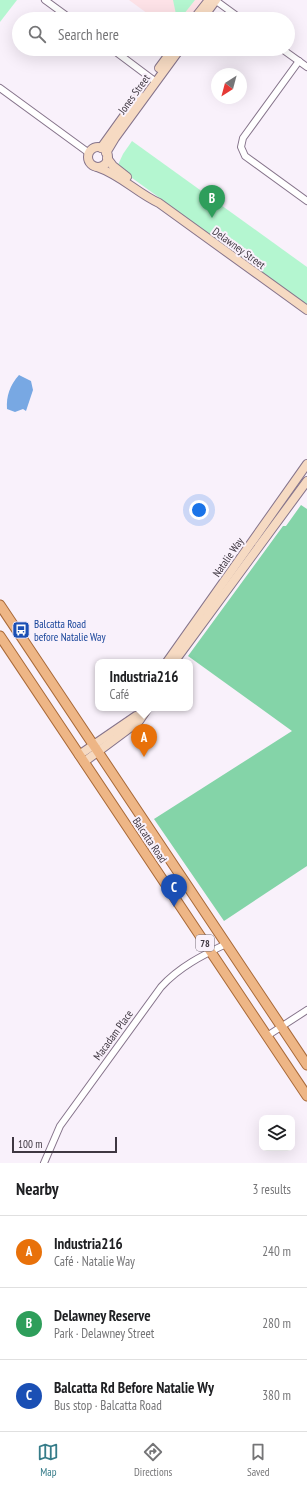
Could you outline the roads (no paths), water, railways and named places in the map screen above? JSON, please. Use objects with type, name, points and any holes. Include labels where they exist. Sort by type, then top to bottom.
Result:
[{"type":"main road","name":"Balcatta Road","points":[[0,605],[307,1065]]},
{"type":"main road","name":"Balcatta Road","points":[[0,636],[307,1096]]},
{"type":"street","points":[[45,0],[61,12]]},
{"type":"street","points":[[200,12],[209,0]]},
{"type":"street","points":[[207,12],[215,0],[231,12]]},
{"type":"street","points":[[121,56],[154,80]]},
{"type":"street","name":"Jones Street","points":[[97,167],[103,166],[105,153],[169,56]]},
{"type":"street","name":"Jones Street","points":[[154,80],[174,56]]},
{"type":"street","points":[[291,56],[307,67]]},
{"type":"street","points":[[298,61],[243,138],[241,147],[245,156],[307,201]]},
{"type":"street","points":[[0,88],[89,152]]},
{"type":"street","points":[[89,152],[93,149],[105,153]]},
{"type":"street","points":[[89,152],[89,162],[97,167]]},
{"type":"street","name":"Delawney Street","points":[[105,153],[113,166],[153,195],[159,203]]},
{"type":"street","name":"Delawney Street","points":[[97,167],[117,176],[149,199],[159,203],[307,310]]},
{"type":"street","name":"Natalie Way","points":[[169,659],[307,464]]},
{"type":"street","name":"Natalie Way","points":[[176,659],[307,481]]},
{"type":"street","points":[[82,759],[138,715],[140,711]]},
{"type":"street","points":[[95,749],[139,721],[146,711]]},
{"type":"street","name":"Macadam Place","points":[[44,1163],[60,1126],[154,996],[164,984],[182,969],[211,951],[226,944]]},
{"type":"street","points":[[267,1036],[307,1010]]},
{"type":"water","points":[[19,375],[31,381],[33,390],[26,411],[23,409],[15,412],[7,409],[7,400],[11,387]]},
{"type":"place","name":"Delawney Reserve","points":[[212,218]]},
{"type":"place","name":"Balcatta Road before Natalie Way","points":[[21,630]]},
{"type":"place","name":"Industria216","points":[[144,757]]},
{"type":"place","name":"Balcatta Rd Before Natalie Wy","points":[[174,907]]}]
